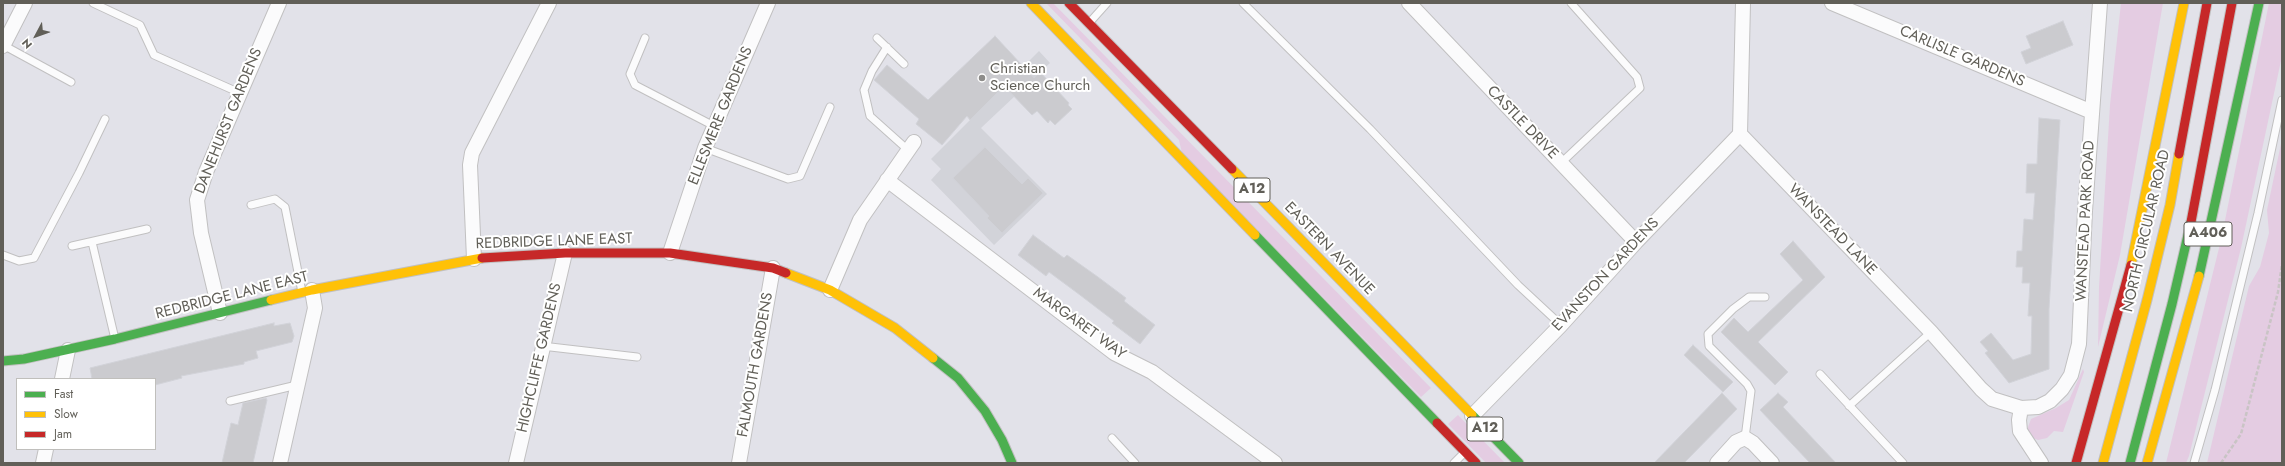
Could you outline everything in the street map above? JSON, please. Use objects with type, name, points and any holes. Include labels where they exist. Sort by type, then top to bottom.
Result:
[{"type":"main road","name":"A12","points":[[1031,3],[1476,463]]},
{"type":"main road","name":"EASTERN AVENUE","points":[[1069,3],[1519,463]]},
{"type":"main road","points":[[2076,463],[2127,284],[2184,3]]},
{"type":"main road","name":"NORTH CIRCULAR ROAD","points":[[2103,463],[2143,315],[2170,205],[2208,3]]},
{"type":"main road","name":"A406","points":[[2130,463],[2172,304],[2193,212],[2232,3]]},
{"type":"main road","name":"A406","points":[[2147,463],[2194,298],[2259,3]]},
{"type":"main road","name":"REDBRIDGE LANE EAST","points":[[3,361],[68,350],[307,292],[474,259],[565,253],[670,254],[773,268],[830,290],[895,328],[958,378],[986,411],[1002,440],[1012,463]]},
{"type":"street","points":[[3,46],[25,3]]},
{"type":"street","name":"DANEHURST GARDENS","points":[[220,313],[201,233],[197,200],[206,172],[279,3]]},
{"type":"street","points":[[474,259],[470,165],[472,153],[549,3]]},
{"type":"street","name":"ELLESMERE GARDENS","points":[[670,254],[705,148],[768,3]]},
{"type":"street","name":"CASTLE DRIVE","points":[[1408,3],[1636,242]]},
{"type":"street","points":[[1740,134],[1743,3]]},
{"type":"street","name":"CARLISLE GARDENS","points":[[1832,3],[2092,112]]},
{"type":"street","name":"WANSTEAD PARK ROAD","points":[[2021,408],[2038,407],[2050,401],[2062,389],[2072,376],[2078,350],[2100,3]]},
{"type":"street","name":"EVANSTON GARDENS","points":[[1472,416],[1740,134]]},
{"type":"street","name":"WANSTEAD LANE","points":[[1740,134],[1931,332],[1992,399],[2021,408]]},
{"type":"street","points":[[830,290],[860,220],[911,146]]},
{"type":"street","name":"MARGARET WAY","points":[[887,180],[1114,353],[1152,372],[1275,463]]},
{"type":"street","name":"HIGHCLIFFE GARDENS","points":[[516,463],[542,346],[565,253]]},
{"type":"street","name":"FALMOUTH GARDENS","points":[[739,463],[773,268]]},
{"type":"street","points":[[280,463],[315,308],[307,292]]},
{"type":"street","points":[[62,378],[68,350]]},
{"type":"street","points":[[2021,408],[2019,420],[2020,431],[2041,463]]},
{"type":"street","points":[[1717,463],[1736,442],[1745,438],[1772,463]]},
{"type":"street","points":[[43,463],[46,450]]},
{"type":"lane","points":[[93,3],[140,25],[154,55],[240,93]]},
{"type":"lane","points":[[1089,24],[1107,3]]},
{"type":"lane","points":[[1243,3],[1370,130],[1518,285],[1560,325]]},
{"type":"lane","points":[[1561,163],[1640,88],[1637,77],[1571,3]]},
{"type":"lane","points":[[645,38],[630,74],[635,85],[714,126]]},
{"type":"lane","points":[[877,38],[904,64]]},
{"type":"lane","points":[[3,46],[71,82]]},
{"type":"lane","points":[[888,47],[872,71],[864,90],[870,116],[911,146]]},
{"type":"lane","points":[[2194,463],[2215,390],[2253,236],[2282,100]]},
{"type":"lane","points":[[705,148],[788,179],[800,176],[830,107]]},
{"type":"lane","points":[[3,255],[19,261],[34,258],[79,173],[104,119]]},
{"type":"lane","points":[[251,205],[275,200],[285,207],[307,292]]},
{"type":"lane","points":[[72,246],[147,230]]},
{"type":"lane","points":[[92,242],[115,339]]},
{"type":"lane","points":[[1745,438],[1751,391],[1747,384],[1709,346],[1708,334],[1732,309],[1748,297],[1765,297]]},
{"type":"lane","points":[[1849,406],[1931,332]]},
{"type":"lane","points":[[542,346],[637,357]]},
{"type":"lane","points":[[1820,374],[1903,463]]},
{"type":"lane","points":[[230,402],[297,386]]},
{"type":"lane","points":[[1112,438],[1135,463]]},
{"type":"lane","points":[[1454,463],[1464,452]]},
{"type":"path","points":[[2221,463],[2241,434],[2278,292],[2282,264]]},
{"type":"shaded area","points":[[1046,3],[1053,3],[1431,388],[1421,397],[1182,153],[1179,140]]},
{"type":"shaded area","points":[[2121,3],[2163,3],[2120,255],[2098,347],[2099,287],[2110,105]]},
{"type":"shaded area","points":[[2269,3],[2282,3],[2282,56],[2241,248],[2189,456],[2186,463],[2166,463],[2221,240]]},
{"type":"shaded area","points":[[1039,51],[1050,63],[981,128],[1047,194],[994,245],[931,180],[941,169],[931,159]]},
{"type":"shaded area","points":[[2282,139],[2282,463],[2207,463],[2249,286],[2260,267],[2269,233],[2267,210]]},
{"type":"shaded area","points":[[2083,369],[2084,372],[2063,432],[2054,431],[2047,438],[2038,440],[2031,437],[2027,430],[2031,419],[2056,408],[2069,400]]},
{"type":"shaded area","points":[[1458,415],[1505,463],[1486,463],[1448,424]]},
{"type":"building","points":[[2063,21],[2073,45],[2026,64],[2021,52],[2031,48],[2026,36]]},
{"type":"building","points":[[995,36],[1034,78],[1040,72],[1069,103],[1068,105],[1072,109],[1055,125],[1050,120],[1048,123],[1037,111],[1032,115],[1004,86],[970,120],[967,116],[942,145],[916,124],[919,119],[874,80],[887,65],[928,100]]},
{"type":"building","points":[[2039,118],[2060,120],[2049,309],[2049,369],[2009,383],[1985,353],[1988,351],[1980,342],[1991,333],[2013,360],[2031,354],[2032,316],[2028,316],[2030,283],[2022,283],[2023,267],[2016,267],[2017,251],[2022,251],[2024,219],[2033,220],[2035,193],[2026,193],[2027,164],[2037,164]]},
{"type":"building","points":[[985,147],[1022,184],[1028,178],[1043,193],[1002,233],[987,218],[989,216],[953,178]]},
{"type":"building","points":[[1033,235],[1064,258],[1067,255],[1098,277],[1126,298],[1124,301],[1155,325],[1140,344],[1112,323],[1114,321],[1049,272],[1046,276],[1018,255]]},
{"type":"building","points":[[1793,241],[1825,277],[1758,342],[1788,372],[1775,385],[1721,332],[1734,318],[1748,332],[1803,280],[1780,254]]},
{"type":"building","points":[[274,323],[274,326],[290,323],[294,336],[292,342],[256,351],[258,358],[244,362],[244,364],[181,376],[182,378],[156,385],[156,378],[92,378],[90,368]]},
{"type":"building","points":[[1693,345],[1733,382],[1723,392],[1684,355]]},
{"type":"building","points":[[1722,393],[1737,409],[1684,463],[1654,463]]},
{"type":"building","points":[[1778,393],[1788,402],[1783,407],[1836,463],[1810,463],[1760,410]]},
{"type":"building","points":[[266,398],[267,400],[253,463],[222,463],[231,423],[238,425],[243,403]]},
{"type":"traffic: fast","points":[[2199,276],[2259,3]]},
{"type":"traffic: fast","points":[[2130,463],[2172,304],[2191,222]]},
{"type":"traffic: fast","points":[[1255,235],[1437,423]]},
{"type":"traffic: fast","points":[[3,361],[24,359],[115,339],[271,300]]},
{"type":"traffic: fast","points":[[933,358],[958,378],[985,411],[1002,440],[1012,463]]},
{"type":"traffic: fast","points":[[1472,415],[1519,463]]},
{"type":"traffic: slow","points":[[1031,3],[1255,235]]},
{"type":"traffic: slow","points":[[2131,265],[2184,3]]},
{"type":"traffic: slow","points":[[2103,463],[2147,300],[2170,205],[2179,154]]},
{"type":"traffic: slow","points":[[1232,169],[1472,415]]},
{"type":"traffic: slow","points":[[271,300],[312,290],[482,258]]},
{"type":"traffic: slow","points":[[786,273],[830,290],[895,328],[933,358]]},
{"type":"traffic: slow","points":[[2147,463],[2199,276]]},
{"type":"traffic: jam","points":[[1069,3],[1232,169]]},
{"type":"traffic: jam","points":[[2179,154],[2207,3]]},
{"type":"traffic: jam","points":[[2191,222],[2232,3]]},
{"type":"traffic: jam","points":[[482,258],[565,253],[670,253],[773,268],[786,273]]},
{"type":"traffic: jam","points":[[2076,463],[2131,265]]},
{"type":"traffic: jam","points":[[1437,423],[1476,463]]},
{"type":"place","name":"Christian Science Church","points":[[982,78]]}]
